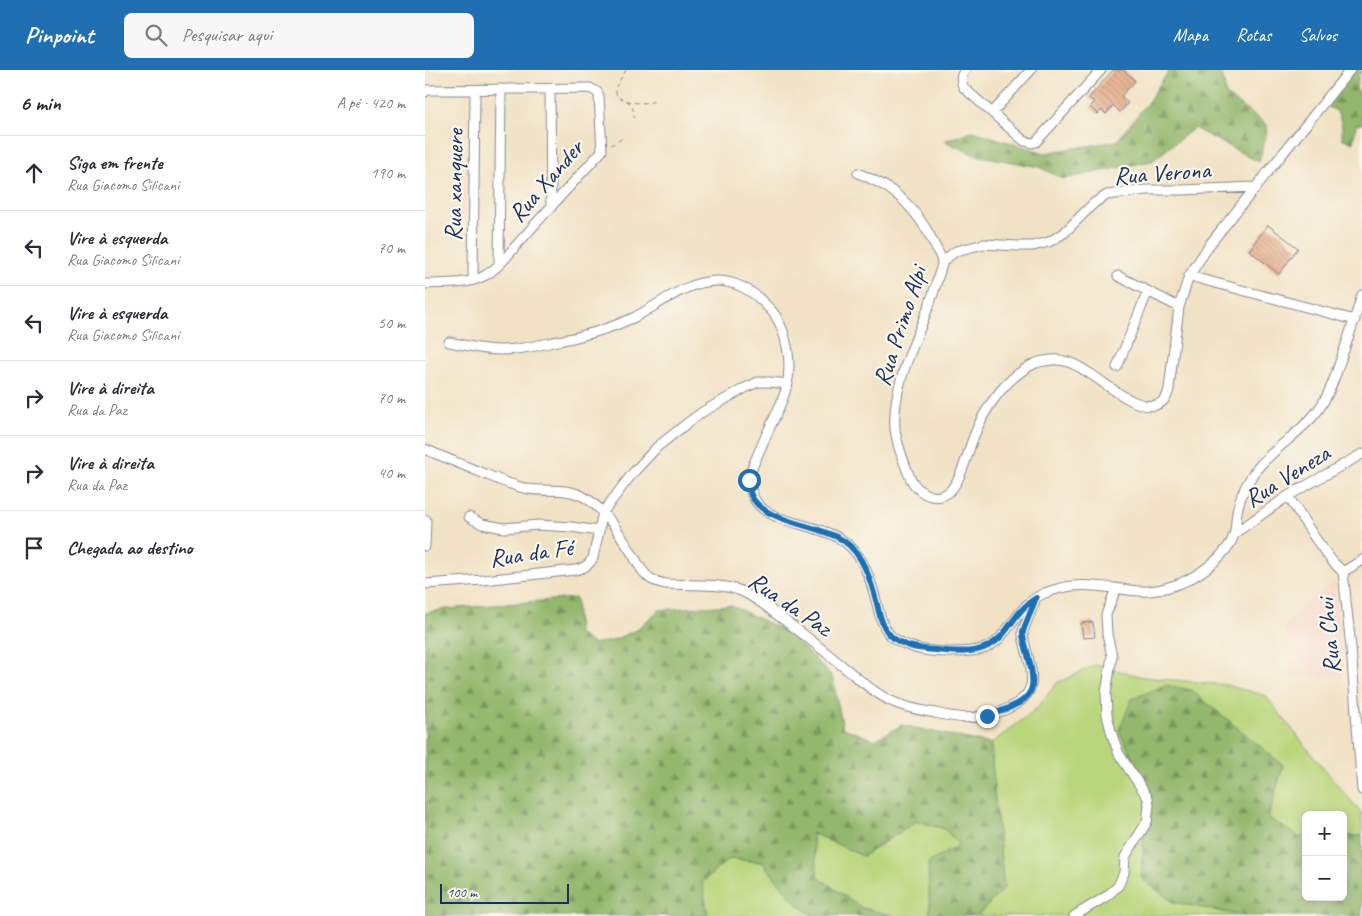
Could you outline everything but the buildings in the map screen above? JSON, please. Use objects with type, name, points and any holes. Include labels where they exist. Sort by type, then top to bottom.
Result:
[{"type":"street","points":[[965,70],[961,78],[963,88],[1024,142],[1032,143],[1036,142],[1101,70]]},
{"type":"street","points":[[992,113],[1031,70]]},
{"type":"street","name":"Rua Primo Alpi","points":[[858,173],[887,187],[910,206],[927,228],[942,262],[932,299],[900,382],[895,411],[895,430],[901,456],[911,480],[929,496],[939,497],[953,490],[974,434],[985,412],[1004,387],[1019,373],[1038,362],[1055,359],[1070,363],[1089,372],[1131,401],[1145,406],[1157,405],[1165,399],[1169,389],[1179,307],[1189,276],[1210,244],[1350,70]]},
{"type":"street","name":"Rua Xander","points":[[425,92],[427,90],[590,88],[597,92],[599,96],[602,151],[490,272],[473,280],[425,284]]},
{"type":"street","points":[[499,264],[501,89]]},
{"type":"street","points":[[550,89],[551,208]]},
{"type":"street","name":"Rua xanquere","points":[[473,280],[475,90]]},
{"type":"street","name":"Rua Verona","points":[[942,262],[956,251],[984,244],[1033,246],[1049,242],[1064,233],[1094,202],[1107,195],[1147,190],[1257,186]]},
{"type":"street","points":[[1118,276],[1179,307]]},
{"type":"street","points":[[1189,276],[1355,320]]},
{"type":"street","points":[[449,342],[486,349],[518,350],[576,338],[607,329],[634,318],[682,290],[699,283],[714,281],[731,282],[745,288],[761,299],[774,314],[783,332],[789,368],[788,384],[776,415],[751,468],[749,480],[750,494],[756,503],[767,513],[834,536],[846,542],[856,552],[864,564],[881,620],[889,634],[900,642],[915,648],[948,652],[987,647],[1003,634],[1025,605],[1045,594],[1071,586],[1092,585],[1143,592],[1178,584],[1201,572],[1226,549],[1235,533],[1241,494],[1252,475],[1266,458],[1314,415],[1325,401],[1334,382],[1362,295]]},
{"type":"street","points":[[1117,367],[1148,291]]},
{"type":"street","points":[[603,512],[632,474],[657,448],[690,421],[712,406],[758,382],[788,384]]},
{"type":"street","name":"Rua da Paz","points":[[425,448],[444,458],[512,485],[530,489],[577,493],[585,497],[603,512],[650,579],[666,584],[723,586],[754,597],[797,629],[873,691],[890,701],[910,708],[953,717],[971,718],[987,716],[1015,706],[1025,698],[1031,690],[1032,680],[1023,631],[1036,598]]},
{"type":"street","name":"Rua Veneza","points":[[1235,533],[1288,496],[1362,454]]},
{"type":"street","name":"Rua Chui","points":[[1288,496],[1315,538],[1343,572],[1358,707],[1362,790]]},
{"type":"street","name":"Rua da Fé","points":[[425,584],[483,580],[584,568],[593,558],[603,512]]},
{"type":"street","points":[[469,517],[482,524],[504,528],[538,525],[599,530]]},
{"type":"street","points":[[425,520],[425,546]]},
{"type":"street","points":[[1343,572],[1362,560]]},
{"type":"street","points":[[1074,916],[1107,896],[1118,886],[1124,873],[1125,857],[1147,822],[1148,798],[1119,754],[1107,715],[1106,693],[1112,656],[1107,634],[1106,615],[1116,588]]},
{"type":"path","points":[[626,70],[615,88],[617,97],[642,104],[657,100]]},
{"type":"path","points":[[626,101],[631,105],[634,118]]},
{"type":"path","points":[[602,151],[625,137]]},
{"type":"shaded area","points":[[1334,582],[1344,675],[1291,678],[1285,625],[1305,604]]},
{"type":"green space","points":[[1171,70],[1225,70],[1222,72],[1226,95],[1268,126],[1259,162],[1194,128],[1152,161],[1063,179],[1039,167],[975,155],[944,141],[972,131],[1045,153],[1117,141]]},
{"type":"green space","points":[[1353,70],[1362,70],[1356,88],[1362,94],[1362,124],[1356,125],[1353,143],[1342,138],[1342,125],[1337,111],[1326,106]]},
{"type":"green space","points":[[576,598],[578,634],[593,644],[611,641],[636,630],[659,610],[731,605],[788,633],[832,676],[843,728],[875,740],[902,725],[991,744],[1004,888],[977,916],[930,916],[928,863],[959,845],[945,829],[916,821],[863,856],[812,833],[818,877],[862,908],[895,916],[814,916],[797,904],[762,862],[729,859],[702,882],[708,916],[425,916],[425,613],[446,609]]},
{"type":"green space","points":[[1096,665],[1143,677],[1226,685],[1266,696],[1362,814],[1362,836],[1347,836],[1347,811],[1302,811],[1302,837],[1268,818],[1283,765],[1119,730],[1147,787],[1141,878],[1173,902],[1244,916],[977,916],[1004,888],[991,744],[1036,709],[1057,683]]},
{"type":"green space","points":[[1165,685],[1191,690],[1283,765],[1268,818],[1302,837],[1302,901],[1347,901],[1347,836],[1362,836],[1362,916],[1244,916],[1173,902],[1141,878],[1147,787],[1119,730],[1132,699]]},
{"type":"green space","points":[[916,821],[945,829],[959,845],[929,895],[930,916],[895,916],[862,908],[817,877],[812,832],[863,856]]},
{"type":"green space","points":[[729,859],[762,862],[797,904],[814,916],[708,916],[702,882]]},
{"type":"route","points":[[749,480],[750,494],[756,503],[767,513],[834,536],[846,542],[856,552],[864,564],[881,620],[889,634],[900,642],[915,648],[948,652],[987,647],[1003,634],[1025,605],[1036,598],[1023,631],[1031,670],[1031,690],[1015,706],[987,716]]}]
